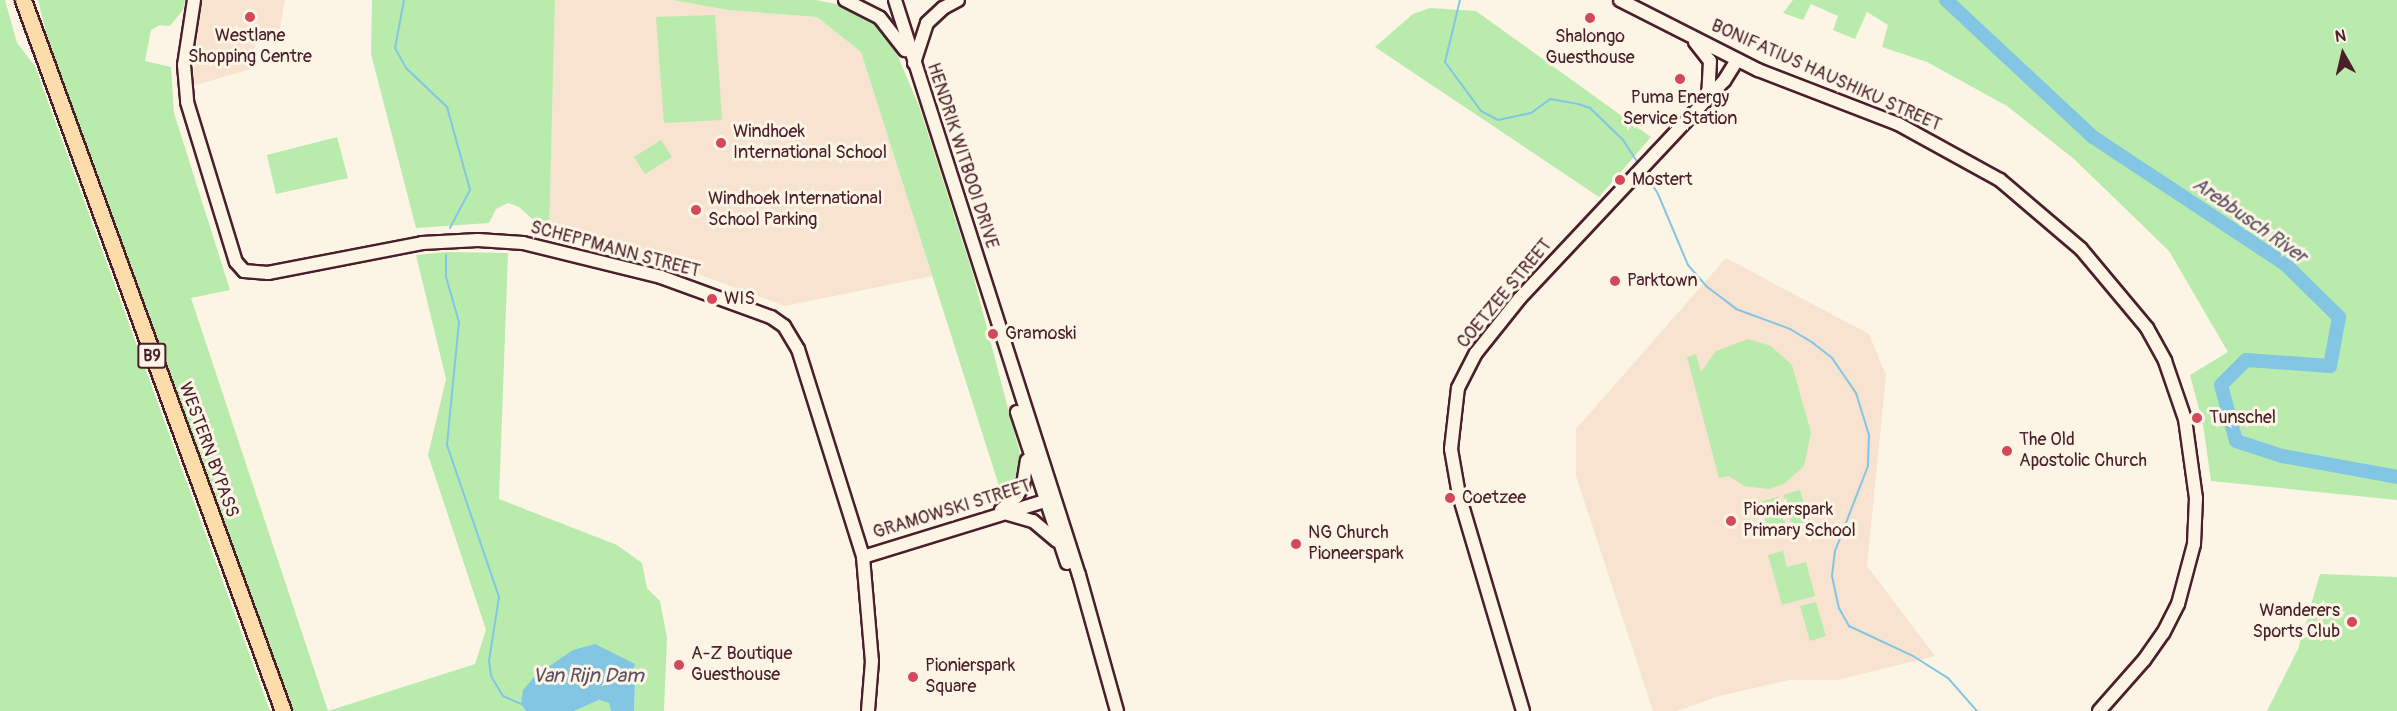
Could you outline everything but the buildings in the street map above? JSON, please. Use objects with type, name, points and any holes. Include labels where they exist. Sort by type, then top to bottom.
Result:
[{"type":"highway","name":"WESTERN BYPASS","points":[[23,0],[283,711]]},
{"type":"street","name":"SCHEPPMANN STREET","points":[[194,0],[184,65],[187,102],[236,262],[244,271],[268,273],[422,243],[494,240],[547,248],[661,277],[771,317],[789,331],[798,349],[863,557],[872,661],[868,711]]},
{"type":"street","points":[[845,0],[880,18],[914,67]]},
{"type":"street","name":"HENDRIK WITBOOI DRIVE","points":[[895,0],[914,67],[998,323],[1058,542],[1088,614]]},
{"type":"street","points":[[914,67],[927,23],[943,8],[958,0]]},
{"type":"street","name":"BONIFATIUS HAUSHIKU STREET","points":[[1620,0],[1758,70],[1898,124],[2000,180],[2075,243],[2147,328],[2165,361],[2185,420],[2196,498],[2194,544],[2182,592],[2163,633],[2144,660],[2099,711]]},
{"type":"street","points":[[1687,35],[1710,61],[1708,95]]},
{"type":"street","name":"COETZEE STREET","points":[[1523,711],[1459,495],[1451,449],[1458,388],[1476,353],[1520,298],[1708,95],[1724,81],[1737,60]]},
{"type":"street","points":[[1724,81],[1740,70],[1758,70]]},
{"type":"street","name":"HENDRIK WITBOOI DRIVE","points":[[998,323],[1026,445],[1088,614],[1117,711]]},
{"type":"street","points":[[995,514],[1011,503],[1023,485],[1026,445]]},
{"type":"street","name":"GRAMOWSKI STREET","points":[[863,557],[995,514],[1048,500]]},
{"type":"street","points":[[995,514],[1024,516],[1058,542]]},
{"type":"shaded area","points":[[198,0],[285,0],[277,44],[256,40],[251,69],[192,86],[198,34],[191,32]]},
{"type":"shaded area","name":"Windhoek International School","points":[[555,0],[673,0],[728,10],[817,17],[861,52],[932,276],[785,306],[687,270],[549,234]]},
{"type":"shaded area","name":"Pionierspark Primary School","points":[[1726,258],[1869,334],[1886,375],[1867,566],[1935,656],[1837,680],[1789,680],[1719,696],[1677,711],[1653,711],[1576,476],[1576,429]]},
{"type":"green space","points":[[0,0],[5,0],[17,43],[35,66],[270,711],[0,711]]},
{"type":"green space","points":[[38,0],[185,0],[183,10],[170,26],[160,25],[151,30],[145,61],[171,67],[174,113],[230,290],[191,298],[328,711],[293,711],[57,76]]},
{"type":"green space","points":[[372,0],[555,0],[549,234],[519,207],[508,203],[496,209],[489,223],[416,228],[371,54]]},
{"type":"green space","points":[[673,0],[816,0],[846,6],[878,25],[893,45],[919,106],[972,271],[1020,454],[1020,470],[1009,497],[995,503],[1000,489],[861,52],[817,17],[728,10]]},
{"type":"green space","points":[[1793,0],[2397,0],[2397,500],[2211,481],[2203,424],[2190,375],[2228,352],[2169,251],[2074,159],[2007,106],[1927,62],[1882,47],[1888,25],[1867,12],[1855,39],[1833,30],[1838,16],[1811,4],[1803,20],[1783,13]]},
{"type":"green space","points":[[1430,8],[1476,11],[1651,137],[1599,197],[1375,47],[1413,14]]},
{"type":"green space","points":[[715,15],[722,120],[664,123],[656,17]]},
{"type":"green space","points":[[337,137],[348,178],[276,194],[267,155]]},
{"type":"green space","points":[[661,140],[672,157],[645,174],[634,157]]},
{"type":"green space","points":[[446,252],[508,253],[499,499],[617,545],[642,563],[647,588],[660,601],[667,638],[664,711],[634,711],[635,684],[631,674],[521,704],[526,711],[328,711],[475,664],[486,630],[428,455],[446,379],[416,255]]},
{"type":"green space","points":[[1748,339],[1771,346],[1792,365],[1811,433],[1804,466],[1784,484],[1769,489],[1744,486],[1729,476],[1719,478],[1687,357],[1696,354],[1701,372],[1716,351]]},
{"type":"green space","points":[[1800,490],[1810,523],[1793,528],[1783,495]]},
{"type":"green space","points":[[1778,497],[1787,529],[1770,535],[1760,502]]},
{"type":"green space","points":[[1783,551],[1787,567],[1806,562],[1815,596],[1782,605],[1768,555]]},
{"type":"green space","name":"Wanderers Sports Club","points":[[2320,574],[2397,577],[2397,711],[2267,711],[2298,649]]},
{"type":"green space","points":[[1816,602],[1826,636],[1810,641],[1800,606]]},
{"type":"green space","points":[[599,700],[609,703],[611,711],[574,711]]},
{"type":"water","name":"Van Rijn Dam","points":[[595,644],[635,664],[631,674],[635,684],[634,711],[611,711],[609,703],[599,700],[574,711],[526,711],[521,704],[523,690],[535,676],[573,650]]},
{"type":"waterway","points":[[404,0],[395,48],[406,68],[447,107],[470,190],[450,228]]},
{"type":"waterway","points":[[1460,0],[1445,62],[1481,111],[1498,120],[1531,113],[1550,99],[1590,108],[1623,140],[1640,166]]},
{"type":"waterway","name":"Arebbusch River","points":[[1946,0],[2093,137],[2285,264],[2339,317],[2330,366],[2246,360],[2221,385],[2236,441],[2282,456],[2397,477]]},
{"type":"waterway","points":[[1645,173],[1658,194],[1688,265],[1706,286],[1736,309],[1790,329],[1813,343],[1832,358],[1856,393],[1869,435],[1868,466],[1835,551],[1832,576],[1839,608],[1849,626],[1913,656],[1948,678],[1977,711]]},
{"type":"waterway","points":[[446,255],[446,277],[459,322],[447,445],[499,597],[489,661],[491,676],[503,696],[523,705]]},
{"type":"place","name":"Westlane Shopping Centre","points":[[250,17]]},
{"type":"place","name":"Shalongo Guesthouse","points":[[1590,18]]},
{"type":"place","name":"Puma Energy Service Station","points":[[1680,79]]},
{"type":"place","name":"Windhoek International School","points":[[721,143]]},
{"type":"place","name":"Mostert","points":[[1620,180]]},
{"type":"place","name":"Windhoek International School Parking","points":[[696,210]]},
{"type":"place","name":"Parktown","points":[[1615,281]]},
{"type":"place","name":"WIS","points":[[712,299]]},
{"type":"place","name":"Gramoski","points":[[993,334]]},
{"type":"place","name":"Tunschel","points":[[2197,418]]},
{"type":"place","name":"The Old Apostolic Church","points":[[2007,451]]},
{"type":"place","name":"Coetzee","points":[[1450,498]]},
{"type":"place","name":"Pionierspark Primary School","points":[[1731,521]]},
{"type":"place","name":"NG Church Pioneerspark","points":[[1296,544]]},
{"type":"place","name":"Wanderers Sports Club","points":[[2352,622]]},
{"type":"place","name":"A-Z Boutique Guesthouse","points":[[679,665]]},
{"type":"place","name":"Pionierspark Square","points":[[913,677]]}]
